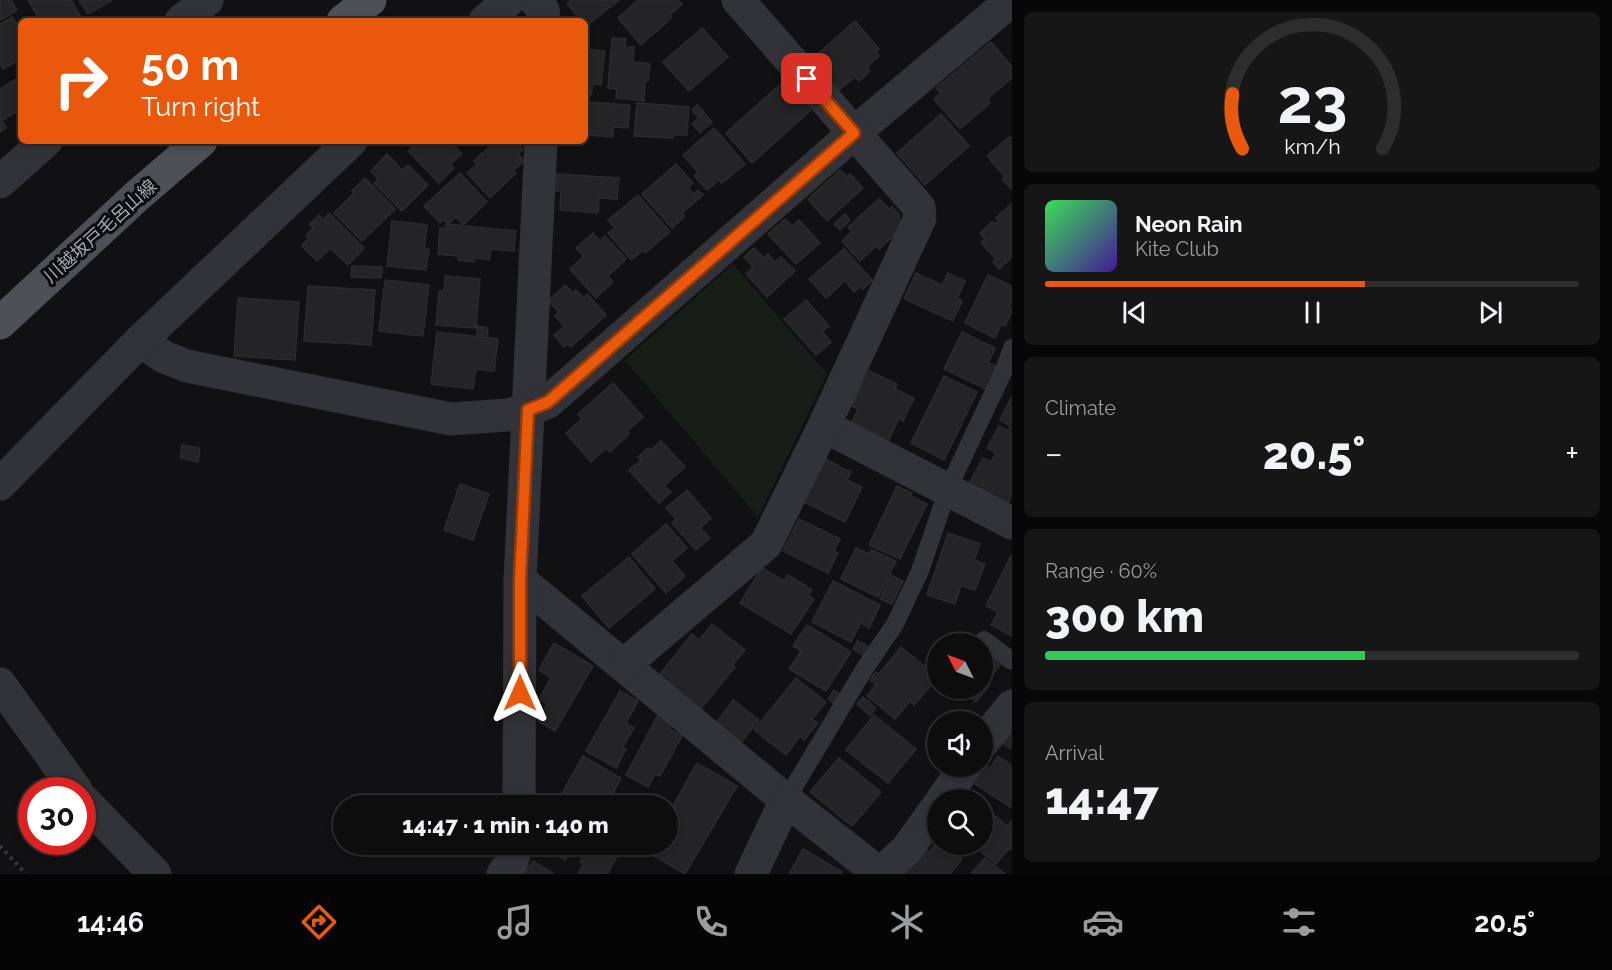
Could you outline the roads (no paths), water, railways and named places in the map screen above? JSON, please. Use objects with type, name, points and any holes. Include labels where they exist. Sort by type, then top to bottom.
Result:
[{"type":"main road","points":[[347,18],[370,0]]},
{"type":"main road","name":"川越坂戸毛呂山線","points":[[0,323],[138,195],[198,144]]},
{"type":"street","points":[[185,18],[207,0]]},
{"type":"street","points":[[488,18],[509,0]]},
{"type":"street","points":[[536,0],[543,10],[544,18]]},
{"type":"street","points":[[624,665],[766,544],[824,426],[920,218],[919,207],[738,0]]},
{"type":"street","points":[[140,341],[164,357],[187,366],[451,419],[507,415],[528,410],[548,402],[854,133],[1006,18]]},
{"type":"street","points":[[0,182],[43,144]]},
{"type":"street","points":[[0,484],[140,341],[348,144]]},
{"type":"street","points":[[519,795],[520,580],[541,144]]},
{"type":"street","points":[[824,426],[1012,523]]},
{"type":"street","points":[[520,580],[786,800],[880,874],[907,849],[927,821]]},
{"type":"street","points":[[0,684],[67,777]]},
{"type":"street","points":[[993,729],[1012,706]]},
{"type":"street","points":[[751,874],[786,800]]},
{"type":"street","points":[[96,813],[155,874]]},
{"type":"street","points":[[503,874],[514,855]]},
{"type":"lane","points":[[786,800],[865,668],[895,624],[920,571],[948,489],[1004,370],[1012,348]]},
{"type":"lane","points":[[993,647],[1012,661]]}]
